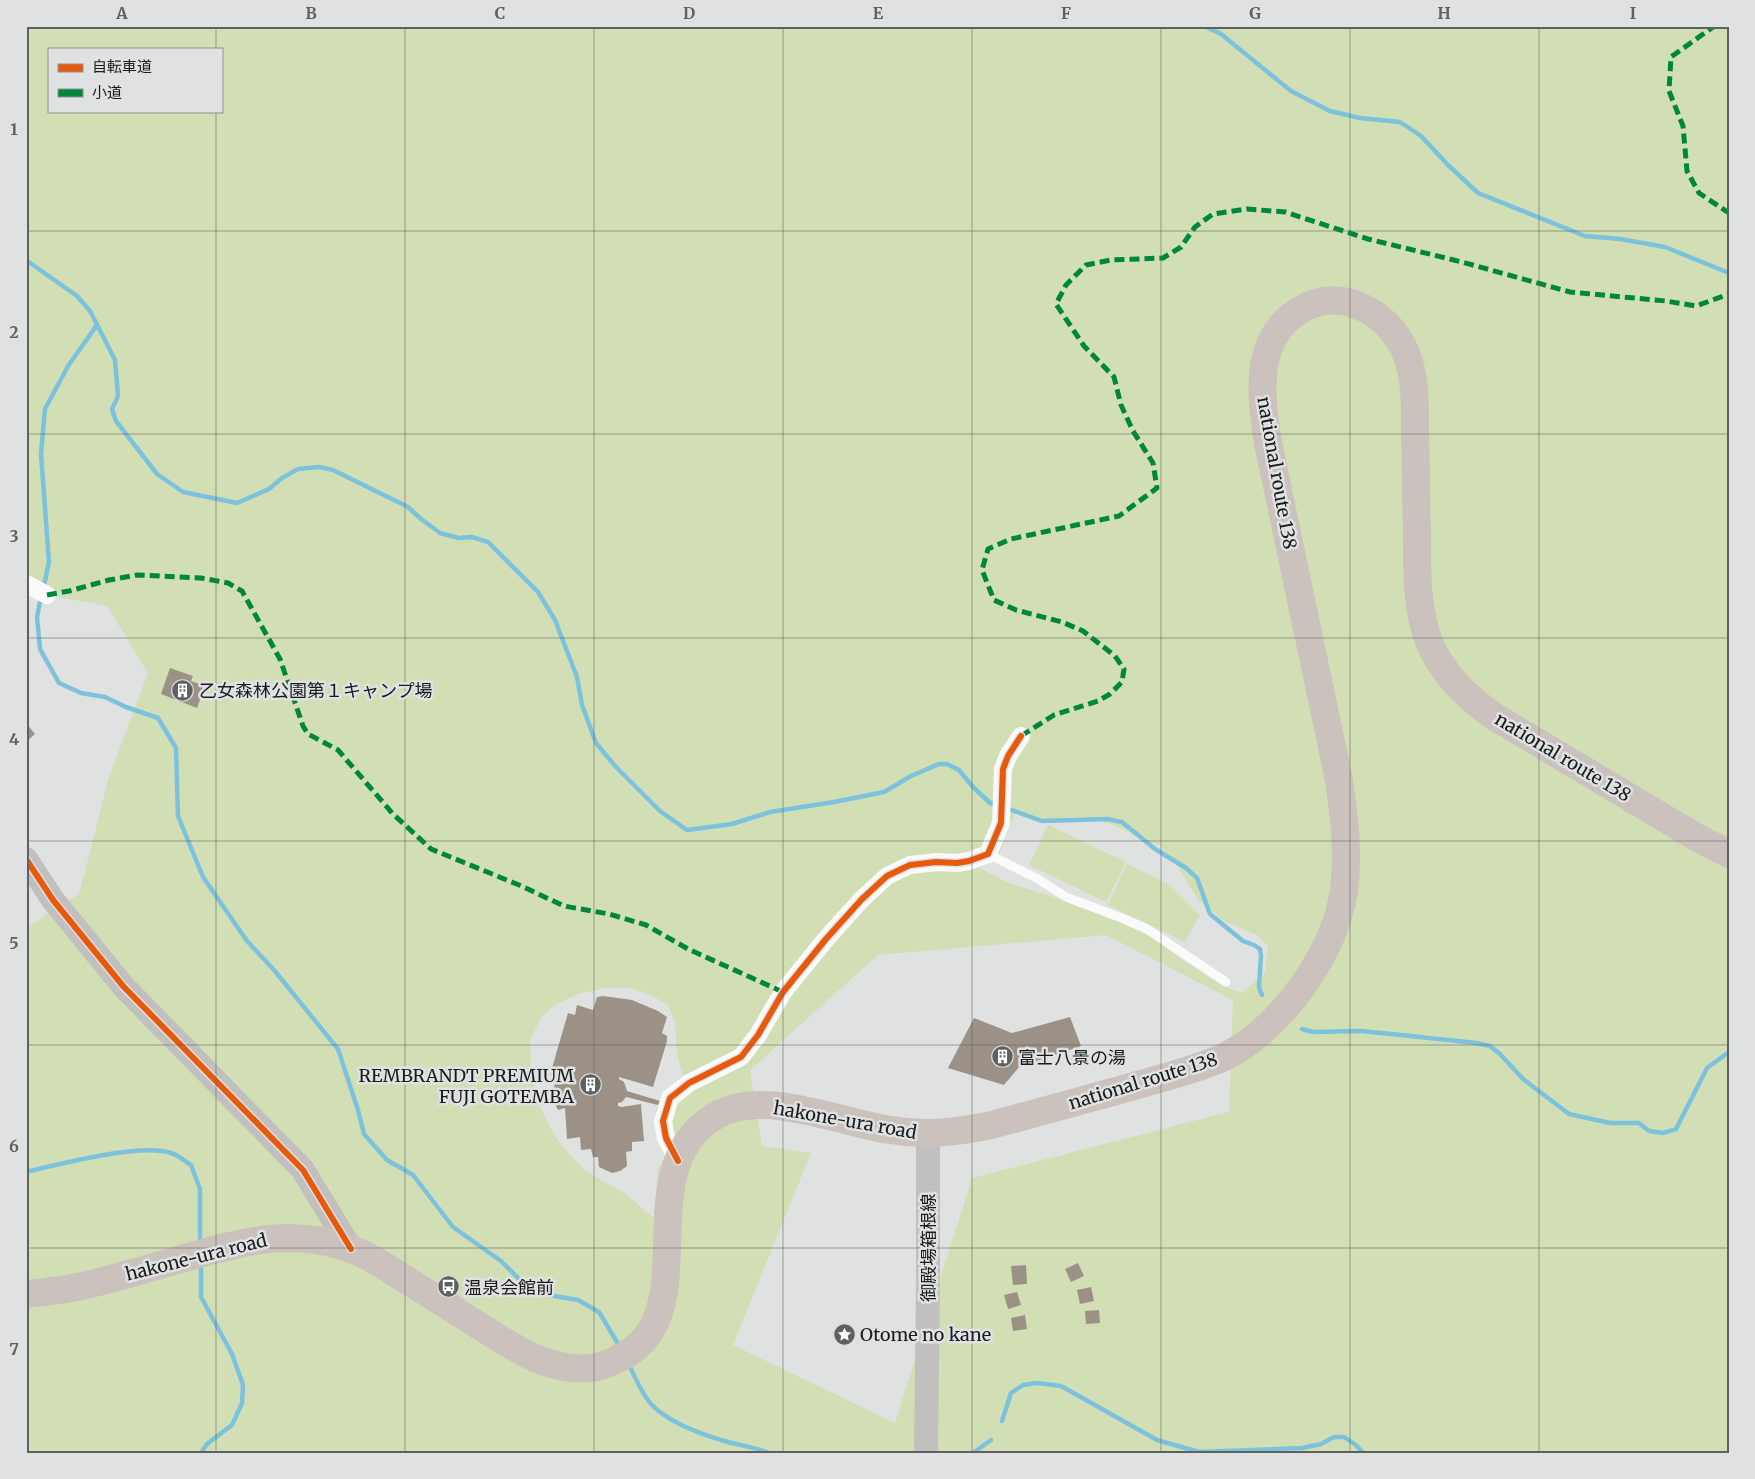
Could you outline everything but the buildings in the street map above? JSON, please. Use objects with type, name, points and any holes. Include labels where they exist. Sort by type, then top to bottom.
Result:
[{"type":"highway","name":"national route 138","points":[[928,1134],[962,1131],[992,1125],[1192,1069],[1225,1056],[1254,1038],[1280,1013],[1304,986],[1322,956],[1336,923],[1344,890],[1346,855],[1344,818],[1339,780],[1268,443],[1263,406],[1262,377],[1266,356],[1274,335],[1287,318],[1312,304],[1321,301],[1340,300],[1358,305],[1375,314],[1391,328],[1410,365],[1415,419],[1419,597],[1423,622],[1430,643],[1440,663],[1453,682],[1494,717],[1696,837],[1729,854]]},
{"type":"highway","name":"hakone-ura road","points":[[26,1294],[86,1286],[176,1260],[263,1238],[291,1237],[321,1240],[351,1249],[381,1263],[508,1345],[533,1358],[556,1365],[577,1368],[597,1367],[624,1356],[646,1337],[658,1317],[666,1264],[671,1183],[678,1161],[688,1140],[702,1124],[723,1112],[746,1106],[771,1105],[890,1130],[928,1134]]},
{"type":"street","points":[[26,584],[47,595]]},
{"type":"street","points":[[678,1161],[666,1138],[663,1121],[670,1098],[689,1083],[740,1057],[758,1035],[783,992],[826,939],[862,899],[887,876],[910,865],[936,862],[957,863],[988,854],[1001,824],[1003,769],[1008,756],[1021,736]]},
{"type":"street","points":[[26,859],[53,900],[123,986],[303,1170],[351,1249]]},
{"type":"street","name":"御殿場箱根線","points":[[926,1453],[928,1134]]},
{"type":"lane","points":[[988,854],[1053,887],[1066,897],[1147,929],[1226,982]]},
{"type":"green space","points":[[26,26],[1729,26],[1729,1453],[26,1453],[26,928],[79,894],[109,777],[148,673],[107,606],[26,591]],"holes":[[[1016,811],[1051,822],[1084,817],[1110,824],[1160,846],[1178,867],[1198,900],[1225,922],[1257,935],[1268,946],[1265,972],[1242,993],[1223,986],[1178,957],[1158,941],[1131,926],[1070,902],[1006,882],[974,865],[999,854]],[[1106,935],[1233,1000],[1229,1112],[972,1178],[895,1423],[733,1345],[811,1153],[762,1146],[750,1070],[878,955]],[[606,988],[630,988],[653,996],[668,1005],[675,1023],[677,1055],[684,1079],[660,1101],[655,1115],[656,1130],[665,1159],[658,1168],[654,1218],[623,1192],[587,1172],[570,1155],[556,1138],[536,1099],[531,1071],[530,1041],[541,1017],[555,1005],[578,994]]]},
{"type":"green space","points":[[1048,825],[1126,862],[1106,902],[1029,865]]},
{"type":"green space","points":[[1127,864],[1170,885],[1200,915],[1185,942],[1108,905]]},
{"type":"waterway","points":[[1204,26],[1221,34],[1291,91],[1330,111],[1360,118],[1400,122],[1421,136],[1478,193],[1585,236],[1620,239],[1665,247],[1729,273]]},
{"type":"waterway","points":[[26,260],[77,296],[90,311],[115,360],[118,396],[112,409],[116,421],[157,474],[183,492],[237,503],[269,489],[282,478],[298,469],[319,467],[333,470],[408,507],[440,533],[459,538],[472,537],[488,542],[538,592],[555,620],[577,677],[582,705],[596,743],[615,766],[660,811],[687,830],[732,824],[770,812],[884,792],[911,776],[939,764],[947,764],[959,770],[990,803],[999,806]]},
{"type":"waterway","points":[[43,590],[49,562],[41,454],[45,409],[68,366],[97,325]]},
{"type":"waterway","points":[[41,597],[37,617],[40,649],[59,683],[81,693],[105,697],[126,707],[158,718],[176,748],[178,816],[203,877],[247,941],[274,970],[338,1049],[364,1134],[387,1160],[413,1175],[453,1227],[501,1261],[519,1279],[543,1294],[578,1300],[599,1312],[620,1347]]},
{"type":"waterway","points":[[1006,808],[1042,821],[1107,819],[1122,822],[1155,849],[1186,868],[1197,878],[1210,914],[1243,941],[1260,949],[1259,987],[1262,995]]},
{"type":"waterway","points":[[1302,1029],[1313,1032],[1361,1031],[1490,1046],[1523,1079],[1569,1114],[1610,1123],[1639,1123],[1649,1131],[1663,1133],[1676,1129],[1707,1068],[1729,1052]]},
{"type":"waterway","points":[[26,1172],[78,1160],[121,1153],[158,1151],[174,1154],[191,1165],[200,1189],[200,1245]]},
{"type":"waterway","points":[[201,1263],[201,1297],[232,1354],[243,1385],[242,1403],[232,1425],[207,1444],[201,1453]]},
{"type":"waterway","points":[[628,1363],[647,1400],[667,1417],[687,1428],[708,1436],[769,1453]]},
{"type":"waterway","points":[[1002,1421],[1011,1393],[1023,1385],[1037,1383],[1061,1386],[1157,1440],[1199,1452],[1302,1448],[1321,1444],[1334,1437],[1344,1437],[1356,1445],[1363,1453]]},
{"type":"waterway","points":[[973,1453],[991,1440]]},
{"type":"marked path","points":[[1717,26],[1671,57],[1669,91],[1683,126],[1687,171],[1699,193],[1729,213]]},
{"type":"marked path","points":[[1021,736],[1054,715],[1098,701],[1110,694],[1122,682],[1124,669],[1115,656],[1083,631],[1062,622],[1016,610],[994,600],[982,570],[988,549],[1011,539],[1119,516],[1157,488],[1153,463],[1133,431],[1121,405],[1114,377],[1084,346],[1056,304],[1066,285],[1086,265],[1111,260],[1163,258],[1181,247],[1195,227],[1213,214],[1247,209],[1285,212],[1368,239],[1462,262],[1570,292],[1666,301],[1696,306],[1729,294]]},
{"type":"marked path","points":[[47,595],[137,575],[201,578],[228,583],[242,591],[280,659],[303,726],[308,734],[338,750],[393,814],[431,849],[519,885],[564,906],[609,914],[646,925],[688,949],[783,992]]},
{"type":"cycle path","points":[[678,1161],[666,1138],[663,1121],[670,1098],[689,1083],[741,1057],[758,1035],[783,992],[826,939],[862,899],[887,876],[910,865],[936,862],[957,863],[988,854],[1001,823],[1003,769],[1008,756],[1021,736]]},
{"type":"cycle path","points":[[26,859],[53,900],[123,986],[303,1170],[351,1249]]},
{"type":"place","name":"乙女森林公園第１キャンプ場","points":[[183,690]]},
{"type":"place","name":"富士八景の湯","points":[[1002,1057]]},
{"type":"place","name":"REMBRANDT PREMIUM FUJI GOTEMBA","points":[[590,1085]]},
{"type":"place","name":"温泉会館前","points":[[448,1287]]},
{"type":"place","name":"Otome no kane","points":[[844,1334]]}]
